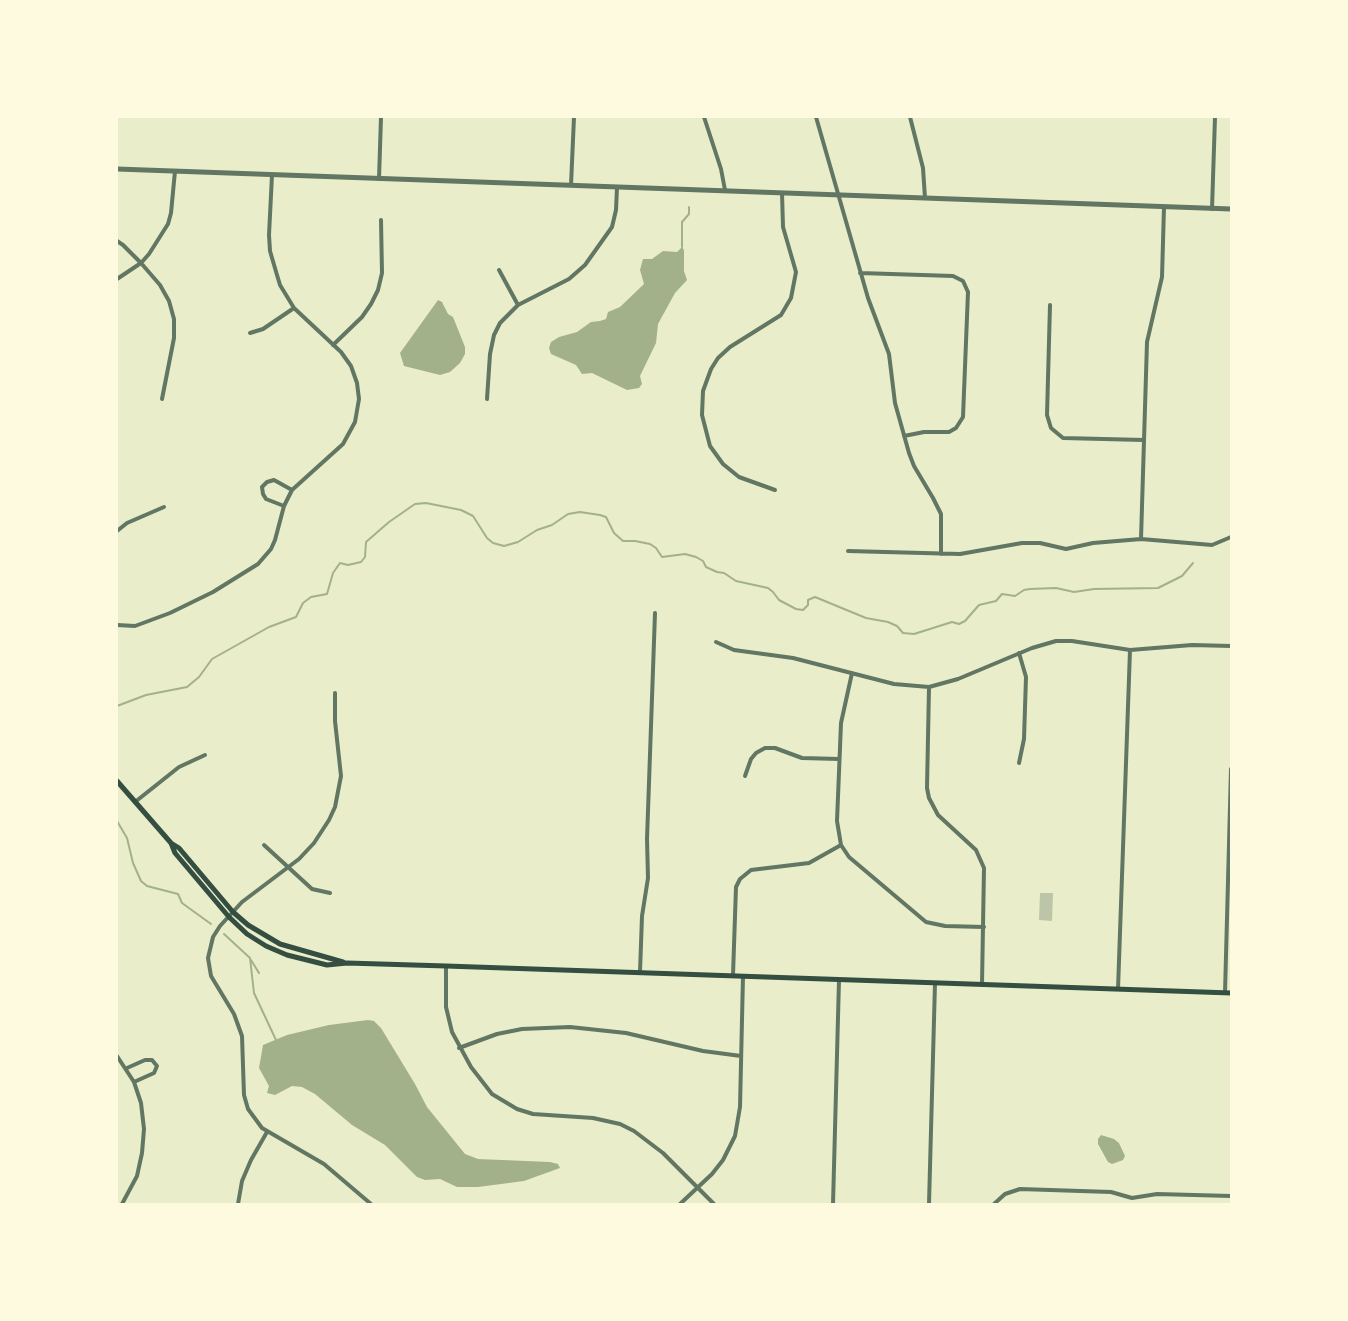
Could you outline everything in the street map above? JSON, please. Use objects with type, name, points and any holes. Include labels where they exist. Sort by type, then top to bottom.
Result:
[{"type":"main road","points":[[117,781],[171,843],[175,853],[256,940],[287,955],[327,965],[347,963],[640,972],[1229,994]]},
{"type":"street","points":[[379,178],[381,117]]},
{"type":"street","points":[[571,185],[574,117]]},
{"type":"street","points":[[704,117],[721,169],[725,190]]},
{"type":"street","points":[[816,117],[860,273],[889,354],[893,396],[904,436],[914,466],[941,514],[941,554]]},
{"type":"street","points":[[912,117],[923,168],[925,199]]},
{"type":"street","points":[[1212,209],[1215,117]]},
{"type":"street","points":[[117,169],[1231,209]]},
{"type":"street","points":[[117,279],[141,263],[168,224],[175,171]]},
{"type":"street","points":[[117,625],[135,626],[170,613],[213,592],[263,560],[271,549],[284,507],[292,490],[343,444],[356,422],[359,399],[355,375],[346,358],[294,308],[280,285],[270,251],[272,174]]},
{"type":"street","points":[[487,399],[490,354],[494,335],[500,322],[518,306],[574,276],[590,260],[612,227],[615,218],[617,187]]},
{"type":"street","points":[[775,490],[739,477],[723,464],[710,446],[702,415],[703,391],[711,369],[718,358],[730,347],[781,315],[791,298],[796,272],[783,227],[783,193]]},
{"type":"street","points":[[1141,539],[1147,342],[1162,277],[1164,207]]},
{"type":"street","points":[[333,345],[362,317],[372,304],[378,290],[382,273],[381,220]]},
{"type":"street","points":[[117,242],[141,263],[166,294],[174,319],[173,347],[162,399]]},
{"type":"street","points":[[499,270],[518,306]]},
{"type":"street","points":[[860,273],[953,276],[963,281],[968,292],[963,417],[960,423],[949,432],[924,432],[904,436]]},
{"type":"street","points":[[1050,305],[1047,415],[1051,428],[1062,438],[1144,440]]},
{"type":"street","points":[[250,333],[263,329],[294,308]]},
{"type":"street","points":[[284,507],[266,499],[262,487],[270,480],[292,490]]},
{"type":"street","points":[[118,528],[164,507]]},
{"type":"street","points":[[848,551],[960,554],[1022,543],[1040,543],[1066,549],[1093,543],[1141,539],[1212,545],[1231,537]]},
{"type":"street","points":[[640,972],[642,916],[648,878],[647,839],[655,614]]},
{"type":"street","points":[[716,642],[734,650],[793,658],[894,684],[930,687],[957,679],[1042,644],[1056,641],[1072,641],[1130,650],[1192,645],[1231,646]]},
{"type":"street","points":[[1118,989],[1130,650]]},
{"type":"street","points":[[1019,653],[1026,677],[1024,739],[1019,763]]},
{"type":"street","points":[[852,673],[841,723],[837,821],[841,846],[849,857],[926,922],[945,926],[984,927]]},
{"type":"street","points":[[930,687],[927,788],[929,798],[938,815],[969,843],[981,858],[985,876],[982,984]]},
{"type":"street","points":[[335,693],[335,721],[341,776],[335,807],[314,843],[299,859],[242,902],[231,914],[213,938],[209,948],[208,967],[234,1014],[240,1030],[243,1049],[244,1095],[248,1109],[257,1123],[267,1132],[324,1164],[363,1202],[371,1204]]},
{"type":"street","points":[[745,776],[751,759],[765,748],[775,748],[802,758],[839,759]]},
{"type":"street","points":[[135,802],[179,767],[205,755]]},
{"type":"street","points":[[1229,994],[1231,769]]},
{"type":"street","points":[[264,845],[312,889],[330,893]]},
{"type":"street","points":[[733,975],[736,887],[740,879],[751,870],[810,863],[841,846]]},
{"type":"street","points":[[446,966],[446,1007],[452,1032],[459,1048],[485,1087],[502,1102],[533,1114],[593,1118],[620,1124],[648,1140],[714,1204]]},
{"type":"street","points":[[680,1204],[699,1188],[723,1160],[735,1136],[740,1107],[744,976]]},
{"type":"street","points":[[833,1204],[838,979]]},
{"type":"street","points":[[929,1204],[936,983]]},
{"type":"street","points":[[459,1048],[497,1034],[522,1029],[570,1027],[626,1033],[703,1051],[741,1056]]},
{"type":"street","points":[[117,1056],[127,1068],[134,1082],[144,1116],[142,1154],[137,1176],[122,1204]]},
{"type":"street","points":[[127,1068],[144,1060],[152,1060],[157,1066],[154,1073],[134,1082]]},
{"type":"street","points":[[238,1204],[242,1181],[250,1160],[267,1132]]},
{"type":"street","points":[[994,1204],[999,1199],[1020,1189],[1111,1192],[1132,1198],[1165,1194],[1231,1196]]},
{"type":"shaded area","points":[[682,247],[687,280],[675,293],[658,324],[656,343],[640,376],[642,384],[639,388],[627,390],[592,373],[582,374],[576,365],[551,354],[549,348],[551,342],[577,332],[591,322],[606,319],[608,312],[620,307],[644,284],[640,270],[643,259],[652,259],[663,251],[677,252]]},
{"type":"shaded area","points":[[438,300],[453,317],[465,347],[465,354],[460,363],[450,372],[440,375],[404,366],[400,353]]},
{"type":"shaded area","points":[[374,1021],[381,1028],[427,1107],[465,1154],[478,1159],[550,1162],[558,1164],[560,1168],[524,1181],[478,1187],[457,1187],[440,1179],[425,1180],[417,1177],[385,1145],[352,1125],[315,1094],[302,1087],[292,1086],[275,1095],[267,1093],[269,1086],[259,1068],[263,1045],[287,1035],[329,1025]]},
{"type":"shaded area","points":[[1101,1135],[1119,1143],[1125,1156],[1123,1160],[1112,1164],[1108,1162],[1098,1144]]},
{"type":"building","points":[[1040,893],[1053,893],[1052,921],[1039,920]]},
{"type":"waterway","points":[[682,247],[682,222],[689,214],[689,207]]},
{"type":"waterway","points":[[117,706],[146,695],[187,687],[199,677],[212,659],[269,627],[296,617],[303,603],[311,597],[327,594],[333,573],[340,563],[348,565],[361,562],[365,557],[366,542],[415,504],[426,503],[461,510],[473,516],[487,538],[493,543],[504,546],[518,542],[568,514],[580,512],[600,515],[606,517],[614,533],[623,541],[650,544],[662,557],[685,554],[696,557],[703,561],[706,567],[724,573],[736,581],[768,588],[779,600],[796,609],[803,610],[808,605],[808,600],[815,597],[866,618],[888,622],[897,626],[903,633],[914,634],[952,622],[959,624],[965,621],[979,605],[996,601],[1002,594],[1015,596],[1030,589],[1056,588],[1074,592],[1094,589],[1158,588],[1182,576],[1193,563]]},
{"type":"waterway","points":[[117,821],[127,838],[133,863],[141,881],[147,886],[178,894],[182,903],[211,924]]},
{"type":"waterway","points":[[224,934],[250,958],[254,993],[276,1040]]},
{"type":"waterway","points":[[251,960],[259,973]]}]
